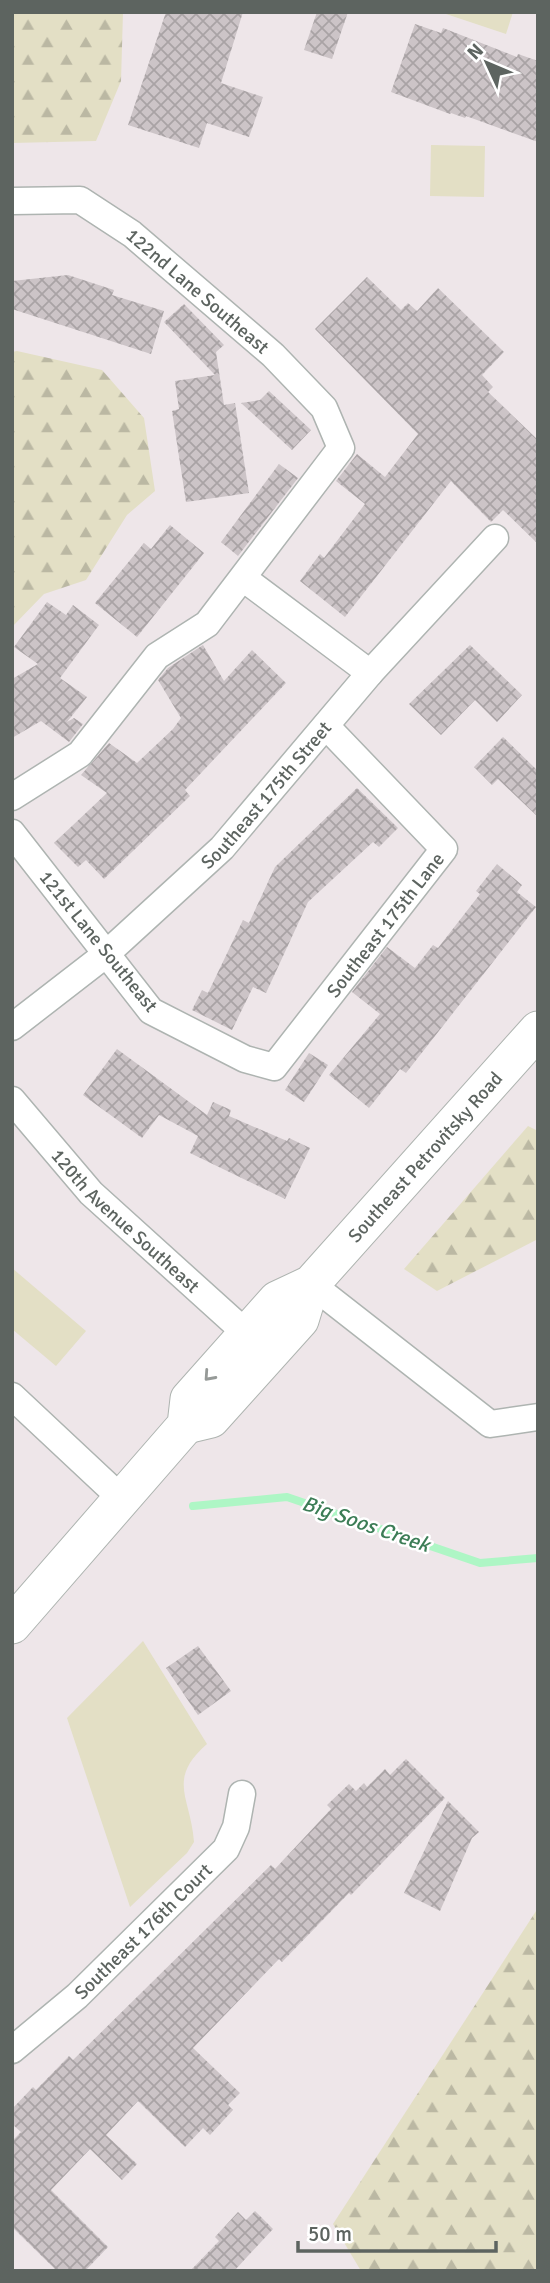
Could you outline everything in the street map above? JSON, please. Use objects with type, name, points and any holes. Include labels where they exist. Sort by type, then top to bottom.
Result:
[{"type":"main road","name":"Southeast Petrovitsky Road","points":[[12,1625],[186,1425],[189,1399],[277,1300],[311,1284],[538,1030]]},
{"type":"main road","name":"Southeast Petrovitsky Road","points":[[186,1425],[211,1419],[300,1320],[311,1284]]},
{"type":"street","name":"122nd Lane Southeast","points":[[12,201],[80,200],[132,234],[272,355],[324,408],[341,448],[243,578]]},
{"type":"street","name":"Southeast 175th Street","points":[[12,1027],[105,955],[222,848],[370,673],[495,538]]},
{"type":"street","points":[[12,797],[80,754],[157,656],[207,624],[243,578],[370,673]]},
{"type":"street","name":"Southeast 175th Lane","points":[[274,1067],[444,849],[326,726]]},
{"type":"street","name":"121st Lane Southeast","points":[[12,833],[151,1012],[245,1059],[274,1067]]},
{"type":"street","name":"120th Avenue Southeast","points":[[12,1100],[91,1193],[247,1334]]},
{"type":"street","points":[[311,1284],[490,1424],[538,1417]]},
{"type":"street","points":[[12,1396],[121,1499]]},
{"type":"street","name":"Southeast 176th Court","points":[[12,2050],[77,1996],[226,1849],[236,1827],[242,1794]]},
{"type":"green space","points":[[12,12],[123,12],[121,81],[96,141],[12,143]]},
{"type":"green space","points":[[440,12],[513,12],[506,34]]},
{"type":"green space","points":[[431,145],[485,146],[484,197],[430,196]]},
{"type":"green space","points":[[12,352],[102,370],[144,418],[155,491],[127,515],[86,580],[44,594],[12,627]]},
{"type":"green space","points":[[528,1126],[538,1131],[538,1239],[437,1291],[404,1269]]},
{"type":"green space","points":[[12,1268],[86,1331],[56,1366],[12,1329]]},
{"type":"green space","points":[[143,1641],[207,1744],[187,1768],[184,1779],[194,1842],[187,1853],[130,1907],[67,1718]]},
{"type":"green space","points":[[538,1908],[538,2271],[361,2271],[333,2224]]},
{"type":"building","points":[[166,12],[243,12],[221,83],[263,97],[249,137],[207,123],[199,148],[128,125]]},
{"type":"building","points":[[317,12],[348,12],[332,59],[304,50]]},
{"type":"building","points":[[415,24],[441,33],[443,28],[517,57],[518,54],[538,61],[538,142],[391,92]]},
{"type":"building","points":[[68,275],[114,290],[112,295],[164,311],[151,354],[12,309],[12,281]]},
{"type":"building","points":[[367,277],[401,310],[408,303],[417,311],[438,288],[504,352],[482,375],[493,387],[488,392],[538,440],[538,544],[503,510],[491,522],[451,481],[345,617],[300,581],[320,554],[324,558],[365,504],[336,481],[357,454],[385,477],[418,434],[315,329]]},
{"type":"building","points":[[184,304],[224,345],[216,352],[224,405],[235,403],[249,493],[186,502],[172,411],[179,409],[175,381],[215,375],[164,322]]},
{"type":"building","points":[[269,391],[311,430],[292,450],[241,403],[260,400]]},
{"type":"building","points":[[279,464],[298,478],[238,556],[221,542]]},
{"type":"building","points":[[170,525],[204,553],[137,637],[95,603],[144,543],[151,549]]},
{"type":"building","points":[[47,602],[66,615],[73,605],[99,625],[60,678],[87,697],[67,722],[74,718],[83,724],[69,742],[41,721],[12,738],[12,679],[38,664],[14,647]]},
{"type":"building","points":[[203,645],[224,681],[252,650],[286,683],[185,790],[190,796],[104,879],[86,860],[78,867],[54,843],[107,793],[81,775],[109,743],[137,763],[173,729],[181,718],[158,680],[168,668]]},
{"type":"building","points":[[470,645],[522,695],[497,722],[475,700],[441,735],[409,704]]},
{"type":"building","points":[[503,737],[538,771],[538,817],[498,779],[492,785],[474,767]]},
{"type":"building","points":[[357,788],[398,828],[379,847],[373,842],[308,902],[266,993],[253,987],[232,1030],[192,1010],[202,990],[208,993],[243,920],[249,923],[275,867]]},
{"type":"building","points":[[497,864],[522,885],[517,892],[536,907],[406,1073],[400,1069],[369,1108],[329,1075],[380,1014],[352,992],[387,947],[415,968],[433,945],[438,948],[480,894],[476,891]]},
{"type":"building","points":[[117,1049],[207,1115],[213,1102],[231,1110],[229,1116],[310,1148],[285,1199],[190,1153],[198,1136],[159,1115],[142,1138],[83,1095]]},
{"type":"building","points":[[309,1053],[328,1065],[304,1102],[285,1090]]},
{"type":"building","points":[[198,1646],[231,1691],[198,1715],[166,1668]]},
{"type":"building","points":[[406,1759],[445,1798],[351,1895],[349,1893],[282,1962],[279,1959],[193,2048],[240,2093],[228,2105],[233,2110],[210,2135],[203,2128],[185,2147],[138,2101],[106,2135],[137,2164],[122,2180],[90,2149],[51,2190],[108,2247],[85,2271],[57,2271],[12,2227],[12,2141],[21,2132],[12,2124],[12,2109],[33,2087],[36,2090],[69,2056],[73,2060],[271,1865],[275,1869],[331,1809],[327,1805],[349,1784],[356,1791],[364,1783],[367,1787],[385,1769],[390,1775]]},
{"type":"building","points":[[448,1801],[479,1832],[472,1838],[440,1911],[404,1893]]},
{"type":"building","points":[[255,2211],[273,2229],[234,2271],[190,2271],[219,2241],[215,2237],[238,2212],[246,2220]]},
{"type":"waterway","name":"Big Soos Creek","points":[[193,1506],[287,1497],[480,1563],[538,1558]]}]
